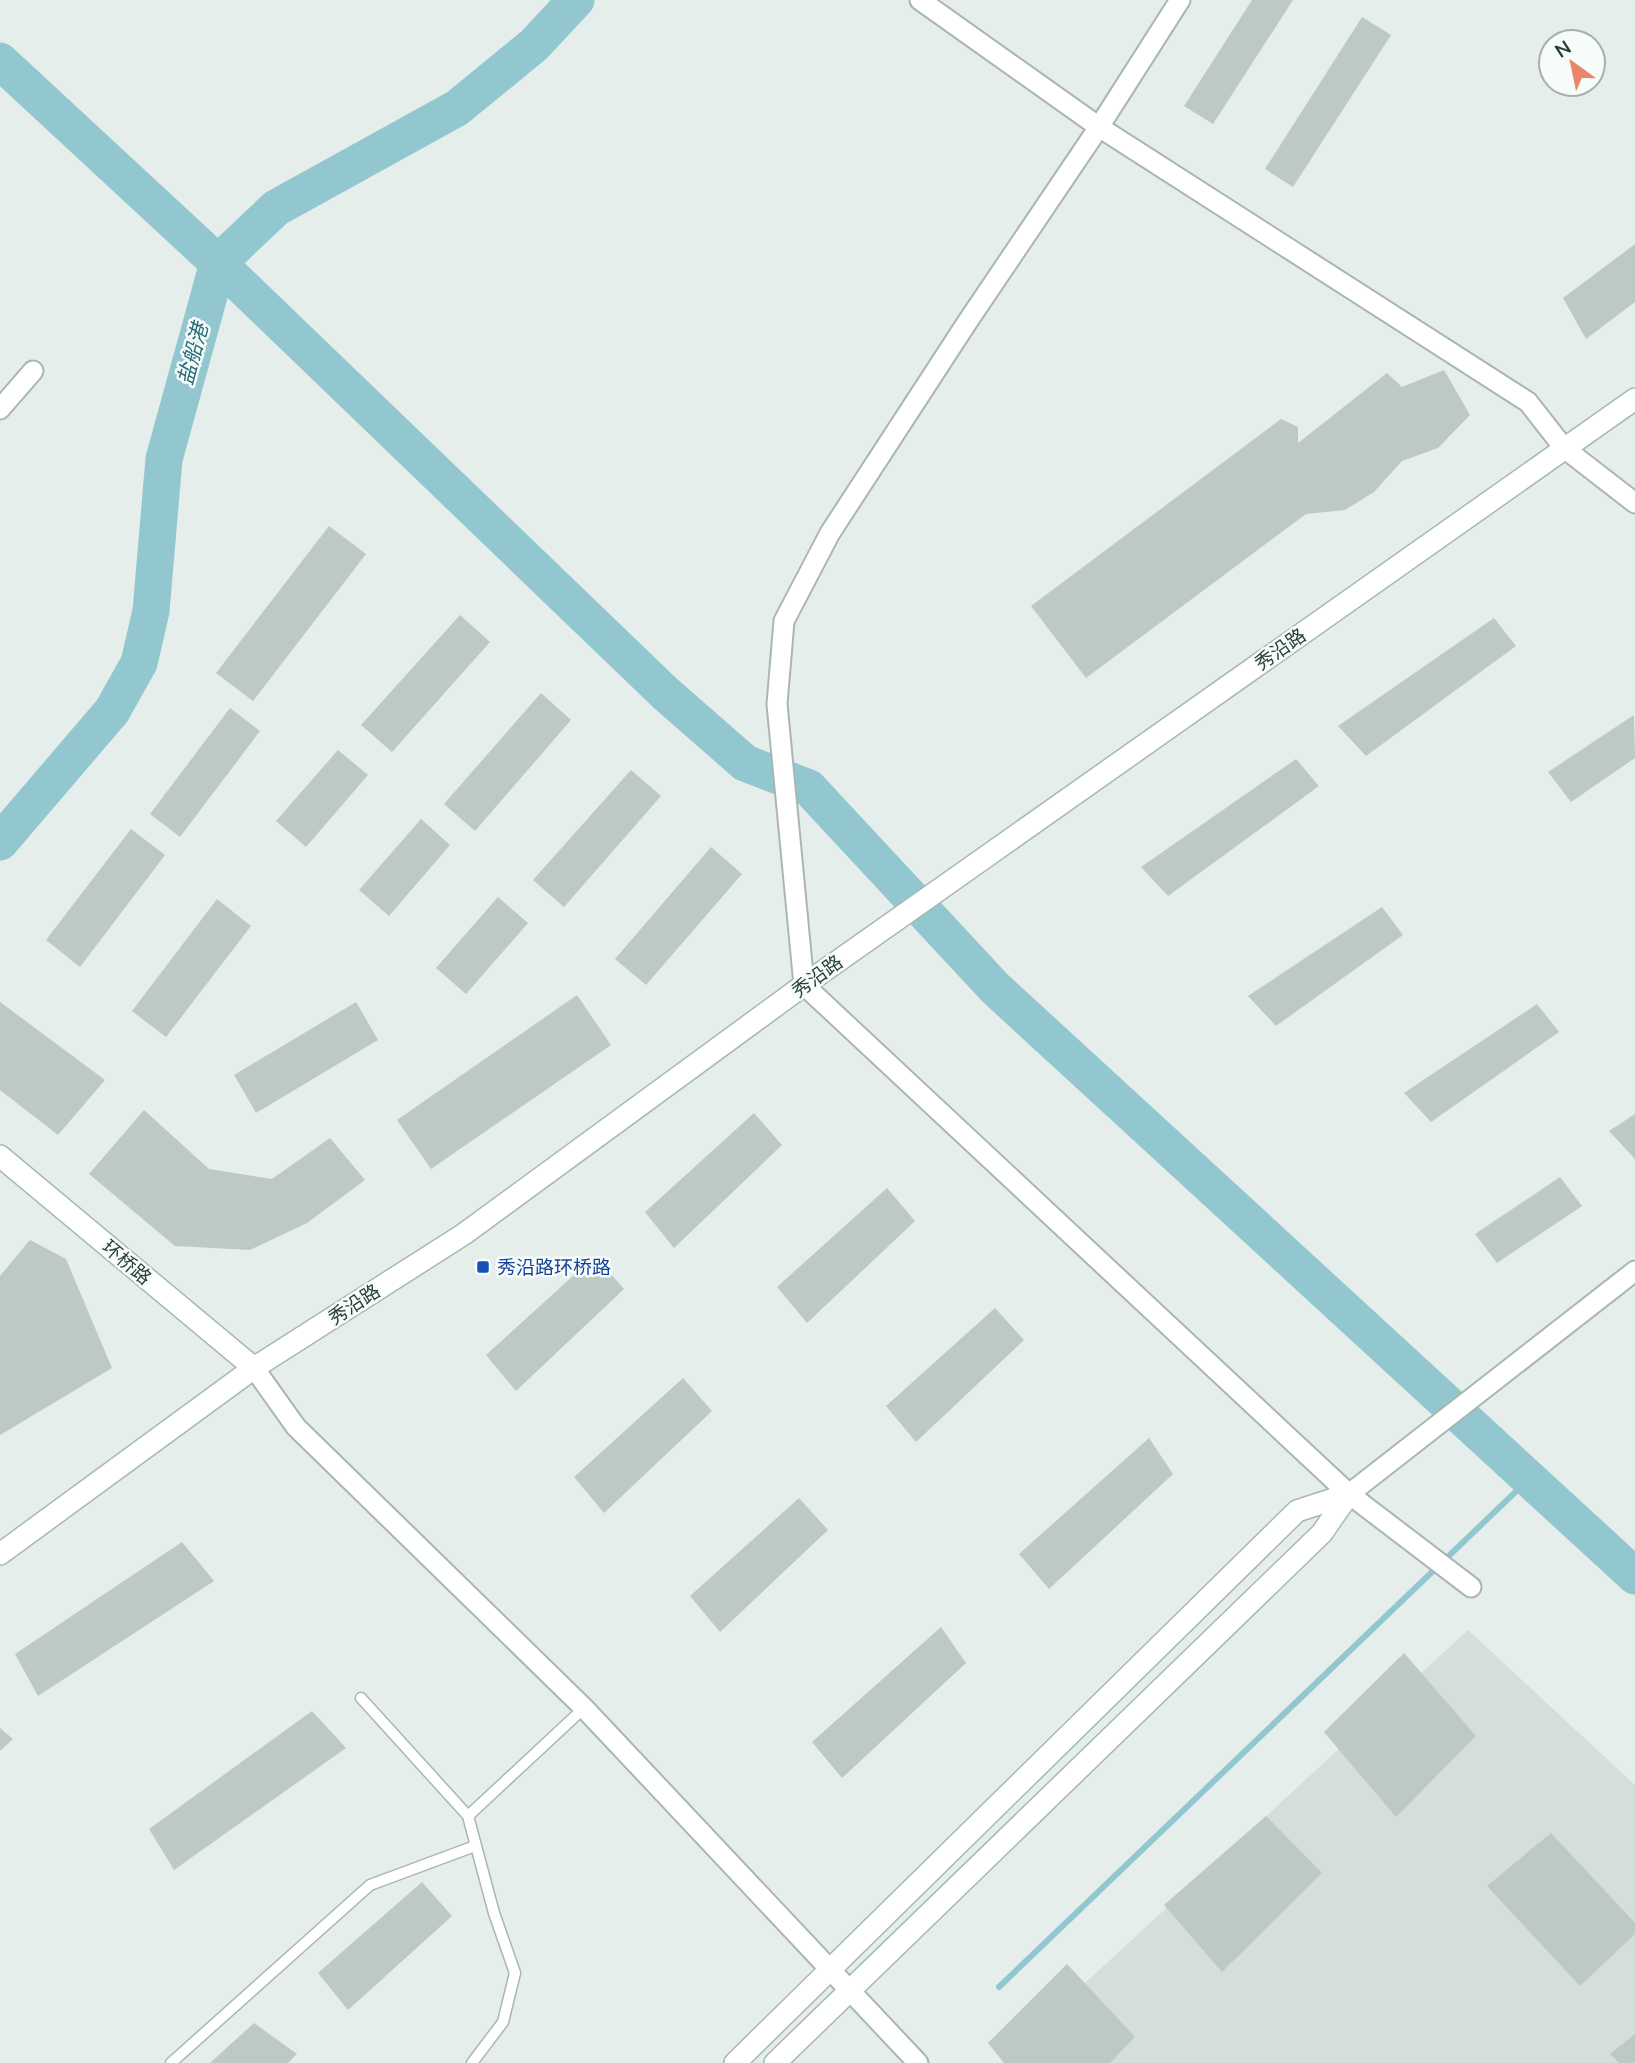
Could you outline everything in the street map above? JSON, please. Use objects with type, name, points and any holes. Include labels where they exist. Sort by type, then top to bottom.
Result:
[{"type":"main road","name":"秀沿路","points":[[0,1554],[254,1368],[464,1234],[881,930],[1635,400]]},
{"type":"main road","name":"环桥路","points":[[0,1156],[254,1368]]},
{"type":"main road","points":[[735,2063],[1297,1511],[1349,1494]]},
{"type":"main road","points":[[775,2063],[1322,1533],[1349,1494]]},
{"type":"street","points":[[920,0],[1099,127],[1528,401],[1564,448],[1635,503]]},
{"type":"street","points":[[1180,0],[830,533],[784,621],[777,704],[804,985],[1349,1494],[1471,1587]]},
{"type":"street","points":[[0,409],[33,371]]},
{"type":"street","points":[[1349,1494],[1635,1270]]},
{"type":"street","points":[[254,1368],[296,1427],[584,1708],[918,2063]]},
{"type":"lane","points":[[361,1698],[468,1816],[494,1913],[515,1973],[503,2022],[472,2063]]},
{"type":"lane","points":[[468,1816],[584,1708]]},
{"type":"lane","points":[[171,2063],[370,1885],[475,1846]]},
{"type":"shaded area","points":[[1468,1630],[1635,1785],[1635,2063],[1021,2063],[1020,2043]]},
{"type":"building","points":[[1252,0],[1293,0],[1213,124],[1184,106]]},
{"type":"building","points":[[1362,17],[1391,35],[1293,187],[1265,169]]},
{"type":"building","points":[[1635,244],[1635,302],[1586,339],[1563,298]]},
{"type":"building","points":[[1444,370],[1470,415],[1438,448],[1402,461],[1374,492],[1345,510],[1306,514],[1086,678],[1031,606],[1281,419],[1298,427],[1298,443],[1387,373],[1402,387]]},
{"type":"building","points":[[329,526],[366,554],[253,701],[216,673]]},
{"type":"building","points":[[460,615],[490,642],[392,752],[361,725]]},
{"type":"building","points":[[1494,618],[1516,646],[1366,756],[1338,726]]},
{"type":"building","points":[[541,693],[571,720],[475,831],[444,804]]},
{"type":"building","points":[[230,708],[260,731],[180,837],[150,814]]},
{"type":"building","points":[[1634,715],[1635,758],[1571,802],[1548,772]]},
{"type":"building","points":[[338,750],[368,775],[306,847],[276,821]]},
{"type":"building","points":[[1296,759],[1319,786],[1168,896],[1141,867]]},
{"type":"building","points":[[631,770],[661,796],[564,907],[533,880]]},
{"type":"building","points":[[421,819],[450,845],[389,916],[359,890]]},
{"type":"building","points":[[131,829],[165,855],[80,967],[46,940]]},
{"type":"building","points":[[711,847],[742,874],[646,985],[615,959]]},
{"type":"building","points":[[498,897],[528,923],[466,994],[436,968]]},
{"type":"building","points":[[217,899],[251,926],[166,1037],[132,1011]]},
{"type":"building","points":[[1382,907],[1403,935],[1276,1026],[1248,996]]},
{"type":"building","points":[[577,995],[611,1045],[431,1169],[397,1120]]},
{"type":"building","points":[[0,1002],[105,1080],[58,1135],[0,1090]]},
{"type":"building","points":[[356,1002],[378,1040],[256,1113],[234,1075]]},
{"type":"building","points":[[1537,1004],[1559,1032],[1431,1122],[1404,1093]]},
{"type":"building","points":[[144,1110],[209,1169],[272,1179],[330,1138],[365,1180],[307,1223],[250,1250],[175,1246],[89,1174]]},
{"type":"building","points":[[754,1113],[782,1145],[674,1248],[645,1212]]},
{"type":"building","points":[[1635,1114],[1635,1159],[1609,1131]]},
{"type":"building","points":[[1560,1177],[1582,1206],[1497,1263],[1475,1234]]},
{"type":"building","points":[[887,1188],[915,1221],[807,1323],[777,1287]]},
{"type":"building","points":[[30,1240],[66,1259],[112,1368],[0,1435],[0,1276]]},
{"type":"building","points":[[595,1256],[624,1289],[516,1391],[486,1355]]},
{"type":"building","points":[[995,1308],[1024,1340],[916,1442],[886,1406]]},
{"type":"building","points":[[683,1378],[712,1411],[604,1513],[574,1477]]},
{"type":"building","points":[[1149,1438],[1173,1474],[1049,1589],[1019,1554]]},
{"type":"building","points":[[799,1498],[828,1530],[720,1632],[690,1596]]},
{"type":"building","points":[[182,1542],[214,1581],[38,1696],[15,1654]]},
{"type":"building","points":[[941,1627],[966,1663],[842,1778],[812,1742]]},
{"type":"building","points":[[1404,1653],[1476,1736],[1396,1817],[1324,1732]]},
{"type":"building","points":[[312,1711],[346,1748],[174,1870],[149,1829]]},
{"type":"building","points":[[0,1728],[13,1739],[0,1751]]},
{"type":"building","points":[[1266,1816],[1322,1873],[1222,1972],[1164,1905]]},
{"type":"building","points":[[1551,1833],[1635,1923],[1635,1934],[1580,1986],[1487,1886]]},
{"type":"building","points":[[422,1882],[452,1916],[348,2010],[318,1973]]},
{"type":"building","points":[[1067,1964],[1135,2037],[1110,2063],[1004,2063],[988,2043]]},
{"type":"building","points":[[254,2023],[297,2054],[288,2063],[210,2063]]},
{"type":"building","points":[[1635,2034],[1635,2063],[1619,2063],[1610,2054]]},
{"type":"waterway","name":"盐船港","points":[[0,842],[112,711],[139,663],[151,611],[164,459],[218,263],[276,208],[457,108],[534,45],[576,0]]},
{"type":"waterway","points":[[0,61],[218,263],[665,693],[745,763],[809,788],[995,988],[1635,1576]]},
{"type":"waterway","points":[[999,1987],[1529,1479]]},
{"type":"place","name":"秀沿路环桥路","points":[[483,1267]]}]
